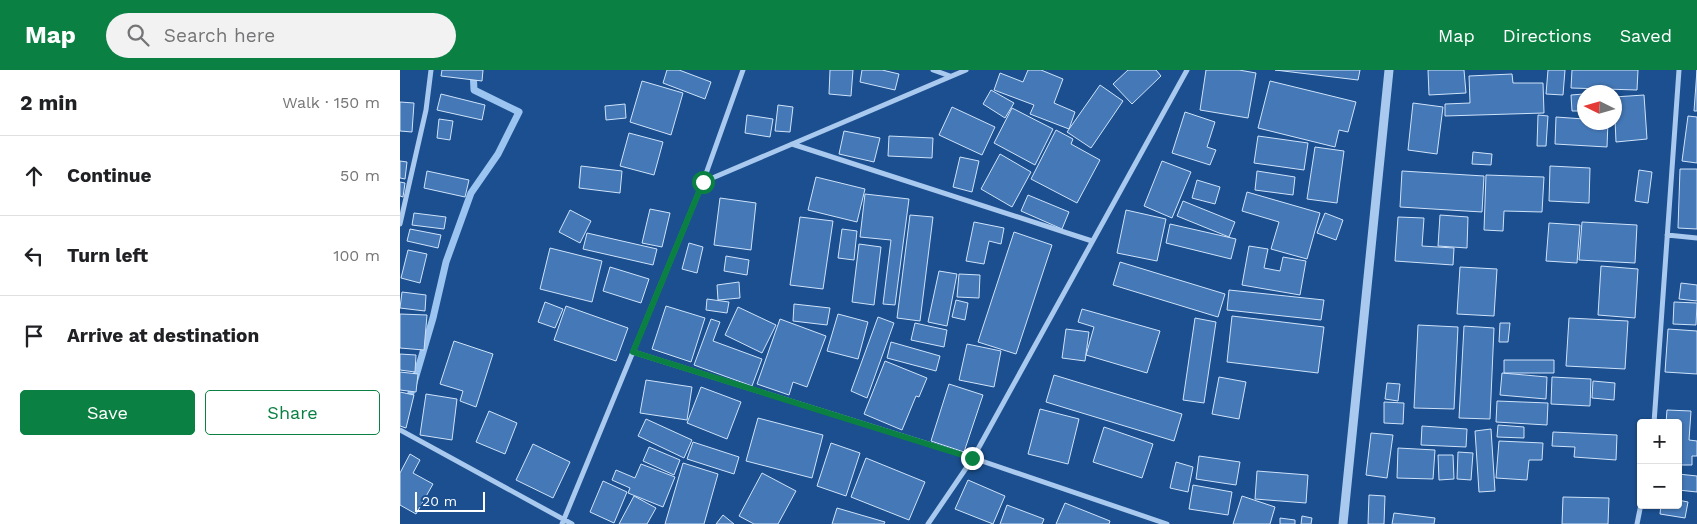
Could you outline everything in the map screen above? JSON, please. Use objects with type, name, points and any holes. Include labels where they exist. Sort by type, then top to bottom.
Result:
[{"type":"street","points":[[400,224],[426,110],[431,70]]},
{"type":"street","points":[[563,522],[703,182],[743,70]]},
{"type":"street","points":[[933,70],[951,76]]},
{"type":"street","points":[[703,182],[966,70]]},
{"type":"street","points":[[928,524],[972,458],[1187,70]]},
{"type":"street","points":[[1343,524],[1389,70]]},
{"type":"street","points":[[1654,419],[1679,70]]},
{"type":"street","points":[[792,144],[1092,242]]},
{"type":"street","points":[[1667,235],[1697,238]]},
{"type":"street","points":[[633,352],[972,458],[1167,524]]},
{"type":"street","points":[[400,430],[563,522],[572,524]]},
{"type":"street","points":[[1637,524],[1640,509]]},
{"type":"building","points":[[442,70],[483,70],[482,81],[441,76]]},
{"type":"building","points":[[667,70],[679,70],[711,82],[705,99],[663,83]]},
{"type":"building","points":[[830,70],[853,70],[851,96],[829,94]]},
{"type":"building","points":[[862,70],[882,70],[899,74],[895,90],[860,82]]},
{"type":"building","points":[[1028,70],[1041,70],[1063,79],[1054,103],[1075,112],[1069,129],[1030,114],[1034,105],[994,90],[1000,73],[1023,82]]},
{"type":"building","points":[[1128,70],[1156,70],[1161,76],[1132,104],[1113,84]]},
{"type":"building","points":[[1206,70],[1239,70],[1256,73],[1248,118],[1200,110]]},
{"type":"building","points":[[1275,70],[1360,70],[1358,80]]},
{"type":"building","points":[[1428,70],[1464,70],[1466,93],[1429,95]]},
{"type":"building","points":[[1548,70],[1565,70],[1563,95],[1546,94]]},
{"type":"building","points":[[1572,70],[1638,70],[1637,90],[1622,90],[1622,85],[1577,85],[1577,88],[1571,88]]},
{"type":"building","points":[[1697,70],[1697,111],[1694,111]]},
{"type":"building","points":[[1512,74],[1513,83],[1543,83],[1544,113],[1445,116],[1445,104],[1470,103],[1469,76]]},
{"type":"building","points":[[642,81],[683,93],[671,135],[630,122]]},
{"type":"building","points":[[1270,81],[1356,102],[1348,132],[1339,130],[1335,147],[1258,128]]},
{"type":"building","points":[[1100,85],[1123,101],[1091,148],[1067,132]]},
{"type":"building","points":[[991,90],[1014,103],[1005,118],[983,104]]},
{"type":"building","points":[[441,94],[485,105],[482,120],[437,110]]},
{"type":"building","points":[[1571,95],[1577,95],[1577,111],[1572,111]]},
{"type":"building","points":[[1644,95],[1647,139],[1616,142],[1615,130],[1622,130],[1622,96]]},
{"type":"building","points":[[400,102],[414,103],[412,132],[400,131]]},
{"type":"building","points":[[1413,103],[1443,107],[1437,154],[1408,150]]},
{"type":"building","points":[[625,104],[626,118],[606,120],[605,106]]},
{"type":"building","points":[[778,105],[793,107],[790,132],[775,131]]},
{"type":"building","points":[[952,107],[995,127],[982,155],[939,135]]},
{"type":"building","points":[[1012,108],[1053,129],[1035,165],[994,143]]},
{"type":"building","points":[[1185,112],[1215,122],[1207,147],[1216,150],[1210,165],[1172,153]]},
{"type":"building","points":[[747,115],[773,119],[770,137],[745,133]]},
{"type":"building","points":[[1538,115],[1548,116],[1546,146],[1537,146]]},
{"type":"building","points":[[1688,116],[1697,117],[1697,163],[1682,161]]},
{"type":"building","points":[[1556,117],[1577,118],[1577,130],[1608,130],[1607,147],[1555,144]]},
{"type":"building","points":[[439,119],[453,121],[450,140],[437,138]]},
{"type":"building","points":[[1056,130],[1073,139],[1071,144],[1100,160],[1077,203],[1031,179]]},
{"type":"building","points":[[844,131],[880,138],[874,162],[839,154]]},
{"type":"building","points":[[629,133],[663,142],[654,175],[620,166]]},
{"type":"building","points":[[889,136],[933,138],[932,158],[888,156]]},
{"type":"building","points":[[1258,136],[1308,143],[1304,170],[1254,163]]},
{"type":"building","points":[[1315,147],[1344,151],[1337,203],[1307,199]]},
{"type":"building","points":[[1473,152],[1492,154],[1491,165],[1472,164]]},
{"type":"building","points":[[1000,154],[1031,172],[1012,207],[981,189]]},
{"type":"building","points":[[960,157],[979,161],[972,192],[953,187]]},
{"type":"building","points":[[400,161],[407,162],[405,179],[400,178]]},
{"type":"building","points":[[1162,161],[1191,172],[1172,218],[1144,206]]},
{"type":"building","points":[[581,166],[622,171],[620,193],[579,188]]},
{"type":"building","points":[[1550,166],[1590,168],[1589,203],[1549,201]]},
{"type":"building","points":[[1680,169],[1697,169],[1697,229],[1678,228]]},
{"type":"building","points":[[1639,170],[1652,172],[1648,203],[1635,201]]},
{"type":"building","points":[[427,171],[469,180],[465,197],[424,188]]},
{"type":"building","points":[[1257,171],[1295,177],[1293,195],[1255,190]]},
{"type":"building","points":[[1402,171],[1484,176],[1482,212],[1400,207]]},
{"type":"building","points":[[1486,175],[1544,177],[1542,212],[1504,211],[1503,231],[1484,230]]},
{"type":"building","points":[[816,177],[865,189],[857,222],[808,210]]},
{"type":"building","points":[[1197,180],[1220,187],[1215,204],[1192,198]]},
{"type":"building","points":[[400,182],[405,183],[403,197],[400,196]]},
{"type":"building","points":[[1247,192],[1320,213],[1307,259],[1271,249],[1279,222],[1242,211]]},
{"type":"building","points":[[865,194],[909,199],[895,305],[883,304],[891,240],[860,237]]},
{"type":"building","points":[[1028,195],[1069,212],[1062,229],[1021,211]]},
{"type":"building","points":[[720,198],[756,203],[751,250],[714,245]]},
{"type":"building","points":[[1183,201],[1235,222],[1229,237],[1177,216]]},
{"type":"building","points":[[650,209],[670,213],[662,247],[642,243]]},
{"type":"building","points":[[570,210],[591,221],[580,243],[559,232]]},
{"type":"building","points":[[1126,210],[1166,219],[1157,261],[1117,253]]},
{"type":"building","points":[[414,213],[446,217],[444,229],[412,225]]},
{"type":"building","points":[[1325,213],[1343,220],[1336,240],[1317,233]]},
{"type":"building","points":[[910,215],[933,217],[920,321],[897,318]]},
{"type":"building","points":[[1440,215],[1468,217],[1467,248],[1438,246]]},
{"type":"building","points":[[800,217],[833,221],[823,289],[790,285]]},
{"type":"building","points":[[1398,217],[1424,218],[1422,246],[1454,248],[1453,265],[1395,261]]},
{"type":"building","points":[[974,222],[1004,228],[1001,244],[989,241],[984,264],[966,261]]},
{"type":"building","points":[[1582,222],[1637,225],[1635,263],[1579,260]]},
{"type":"building","points":[[1549,223],[1580,225],[1577,263],[1546,261]]},
{"type":"building","points":[[1170,224],[1236,239],[1231,259],[1166,243]]},
{"type":"building","points":[[410,229],[441,235],[438,248],[407,241]]},
{"type":"building","points":[[842,229],[857,231],[854,260],[838,258]]},
{"type":"building","points":[[1014,232],[1052,245],[1016,354],[978,342]]},
{"type":"building","points":[[587,233],[657,249],[653,265],[583,249]]},
{"type":"building","points":[[689,243],[703,247],[697,273],[682,269]]},
{"type":"building","points":[[859,244],[881,247],[874,305],[852,302]]},
{"type":"building","points":[[1249,246],[1268,249],[1264,268],[1280,271],[1283,257],[1306,261],[1300,295],[1242,285]]},
{"type":"building","points":[[550,248],[602,261],[592,302],[540,289]]},
{"type":"building","points":[[408,250],[427,254],[420,283],[401,278]]},
{"type":"building","points":[[726,256],[749,260],[747,275],[724,271]]},
{"type":"building","points":[[1120,262],[1225,294],[1218,317],[1113,285]]},
{"type":"building","points":[[1601,266],[1638,269],[1635,318],[1598,315]]},
{"type":"building","points":[[610,267],[649,279],[641,303],[603,291]]},
{"type":"building","points":[[1460,267],[1497,269],[1494,316],[1457,314]]},
{"type":"building","points":[[939,271],[957,274],[947,326],[928,322]]},
{"type":"building","points":[[959,274],[980,275],[979,298],[957,297]]},
{"type":"building","points":[[739,282],[740,298],[718,300],[717,285]]},
{"type":"building","points":[[1681,283],[1697,285],[1697,301],[1679,299]]},
{"type":"building","points":[[1229,290],[1324,300],[1321,320],[1227,310]]},
{"type":"building","points":[[402,292],[426,295],[425,311],[400,308]]},
{"type":"building","points":[[707,299],[729,302],[727,313],[706,310]]},
{"type":"building","points":[[956,300],[968,303],[965,320],[952,317]]},
{"type":"building","points":[[545,302],[563,309],[555,328],[538,322]]},
{"type":"building","points":[[1674,302],[1697,303],[1696,325],[1673,324]]},
{"type":"building","points":[[794,304],[830,308],[827,325],[793,321]]},
{"type":"building","points":[[566,306],[628,328],[616,361],[554,340]]},
{"type":"building","points":[[666,306],[705,318],[691,362],[652,349]]},
{"type":"building","points":[[738,307],[776,325],[762,353],[725,335]]},
{"type":"building","points":[[1082,309],[1160,331],[1147,373],[1086,355],[1094,327],[1078,322]]},
{"type":"building","points":[[400,314],[427,315],[424,350],[400,348]]},
{"type":"building","points":[[838,314],[868,322],[858,359],[827,351]]},
{"type":"building","points":[[1232,316],[1324,327],[1318,373],[1227,362]]},
{"type":"building","points":[[878,317],[894,323],[867,398],[851,391]]},
{"type":"building","points":[[1195,318],[1216,322],[1204,403],[1183,400]]},
{"type":"building","points":[[1569,318],[1628,321],[1625,369],[1566,366]]},
{"type":"building","points":[[711,319],[720,322],[713,341],[762,359],[752,386],[694,365]]},
{"type":"building","points":[[780,319],[826,336],[807,387],[793,382],[789,395],[757,384]]},
{"type":"building","points":[[915,323],[947,330],[944,347],[911,340]]},
{"type":"building","points":[[1500,323],[1510,323],[1508,342],[1499,342]]},
{"type":"building","points":[[1418,325],[1458,327],[1454,409],[1414,408]]},
{"type":"building","points":[[1464,326],[1494,328],[1490,419],[1459,418]]},
{"type":"building","points":[[1066,329],[1089,332],[1085,361],[1062,358]]},
{"type":"building","points":[[1668,329],[1697,331],[1697,374],[1665,372]]},
{"type":"building","points":[[454,341],[493,354],[476,407],[460,401],[463,391],[440,384]]},
{"type":"building","points":[[891,342],[940,356],[936,371],[887,358]]},
{"type":"building","points":[[967,344],[1001,351],[994,387],[959,380]]},
{"type":"building","points":[[400,354],[416,355],[415,372],[400,370]]},
{"type":"building","points":[[1504,360],[1554,360],[1554,373],[1504,373]]},
{"type":"building","points":[[885,361],[927,378],[919,397],[916,396],[902,430],[864,414]]},
{"type":"building","points":[[400,372],[418,374],[416,392],[400,390]]},
{"type":"building","points":[[1502,373],[1547,377],[1546,399],[1500,395]]},
{"type":"building","points":[[1054,375],[1182,414],[1174,441],[1046,402]]},
{"type":"building","points":[[1219,377],[1246,382],[1239,419],[1212,414]]},
{"type":"building","points":[[1552,377],[1591,379],[1590,406],[1551,404]]},
{"type":"building","points":[[646,380],[692,387],[687,420],[640,413]]},
{"type":"building","points":[[1593,381],[1615,383],[1614,400],[1592,398]]},
{"type":"building","points":[[1387,383],[1400,384],[1398,401],[1385,399]]},
{"type":"building","points":[[949,384],[983,395],[964,452],[931,441]]},
{"type":"building","points":[[701,387],[741,402],[727,439],[687,423]]},
{"type":"building","points":[[400,392],[414,395],[406,428],[400,426]]},
{"type":"building","points":[[426,394],[457,399],[452,440],[420,435]]},
{"type":"building","points":[[1497,401],[1548,403],[1547,425],[1496,422]]},
{"type":"building","points":[[1384,402],[1404,403],[1403,424],[1384,423]]},
{"type":"building","points":[[1040,409],[1079,419],[1068,464],[1028,454]]},
{"type":"building","points":[[1667,410],[1691,411],[1689,440],[1697,441],[1697,456],[1692,456],[1692,465],[1682,465],[1682,419],[1666,419]]},
{"type":"building","points":[[489,411],[517,423],[505,454],[476,442]]},
{"type":"building","points":[[758,418],[823,435],[812,478],[746,461]]},
{"type":"building","points":[[646,419],[692,440],[684,458],[638,436]]},
{"type":"building","points":[[1498,425],[1524,427],[1524,438],[1497,437]]},
{"type":"building","points":[[1422,426],[1467,429],[1466,447],[1421,445]]},
{"type":"building","points":[[1104,427],[1153,444],[1142,478],[1093,462]]},
{"type":"building","points":[[1491,429],[1495,491],[1479,492],[1475,431]]},
{"type":"building","points":[[1553,432],[1617,435],[1616,460],[1574,457],[1575,447],[1552,446]]},
{"type":"building","points":[[1371,433],[1393,435],[1387,478],[1366,475]]},
{"type":"building","points":[[1499,441],[1543,443],[1542,460],[1529,460],[1527,480],[1496,478]]},
{"type":"building","points":[[693,442],[739,457],[734,474],[687,459]]},
{"type":"building","points":[[831,443],[860,453],[846,496],[817,486]]},
{"type":"building","points":[[533,444],[570,462],[553,498],[516,480]]},
{"type":"building","points":[[649,447],[680,460],[674,475],[643,461]]},
{"type":"building","points":[[1398,448],[1435,450],[1433,479],[1397,478]]},
{"type":"building","points":[[1458,452],[1473,453],[1471,480],[1457,479]]},
{"type":"building","points":[[410,454],[420,460],[413,473],[433,484],[416,514],[400,505],[400,473]]},
{"type":"building","points":[[1438,455],[1453,455],[1454,479],[1439,480]]},
{"type":"building","points":[[1199,456],[1240,462],[1236,485],[1196,479]]},
{"type":"building","points":[[866,458],[925,482],[909,520],[851,497]]},
{"type":"building","points":[[1176,462],[1193,467],[1188,492],[1170,488]]},
{"type":"building","points":[[683,463],[718,474],[704,524],[665,524]]},
{"type":"building","points":[[641,464],[675,477],[663,507],[628,493],[630,488],[612,480],[616,470],[635,478]]},
{"type":"building","points":[[1257,471],[1308,475],[1306,503],[1255,499]]},
{"type":"building","points":[[762,473],[796,491],[778,524],[754,524],[739,516]]},
{"type":"building","points":[[1682,474],[1697,476],[1697,492],[1682,490]]},
{"type":"building","points":[[968,480],[1005,496],[993,524],[955,509]]},
{"type":"building","points":[[603,481],[627,492],[614,523],[590,512]]},
{"type":"building","points":[[1193,485],[1232,492],[1228,515],[1189,509]]},
{"type":"building","points":[[1369,495],[1385,496],[1384,524],[1368,524]]},
{"type":"building","points":[[634,496],[656,508],[647,524],[619,524]]},
{"type":"building","points":[[1242,496],[1275,507],[1270,524],[1233,524]]},
{"type":"building","points":[[1563,497],[1609,498],[1608,524],[1562,524]]},
{"type":"building","points":[[1682,501],[1688,502],[1685,518],[1660,514],[1661,509],[1682,509]]},
{"type":"building","points":[[1065,503],[1110,521],[1109,524],[1056,524]]},
{"type":"building","points":[[1007,505],[1044,519],[1042,524],[1000,524]]},
{"type":"building","points":[[837,508],[885,522],[884,524],[832,524]]},
{"type":"building","points":[[1394,513],[1435,518],[1434,524],[1392,524]]},
{"type":"building","points":[[723,515],[734,524],[716,524]]},
{"type":"building","points":[[1302,516],[1312,518],[1311,524],[1301,524]]},
{"type":"building","points":[[1280,518],[1295,520],[1295,524],[1280,524]]},
{"type":"waterway","points":[[408,403],[433,318],[446,262],[471,193],[498,154],[519,112],[474,90],[473,70]]},
{"type":"route","points":[[703,182],[633,352],[972,458]]}]
